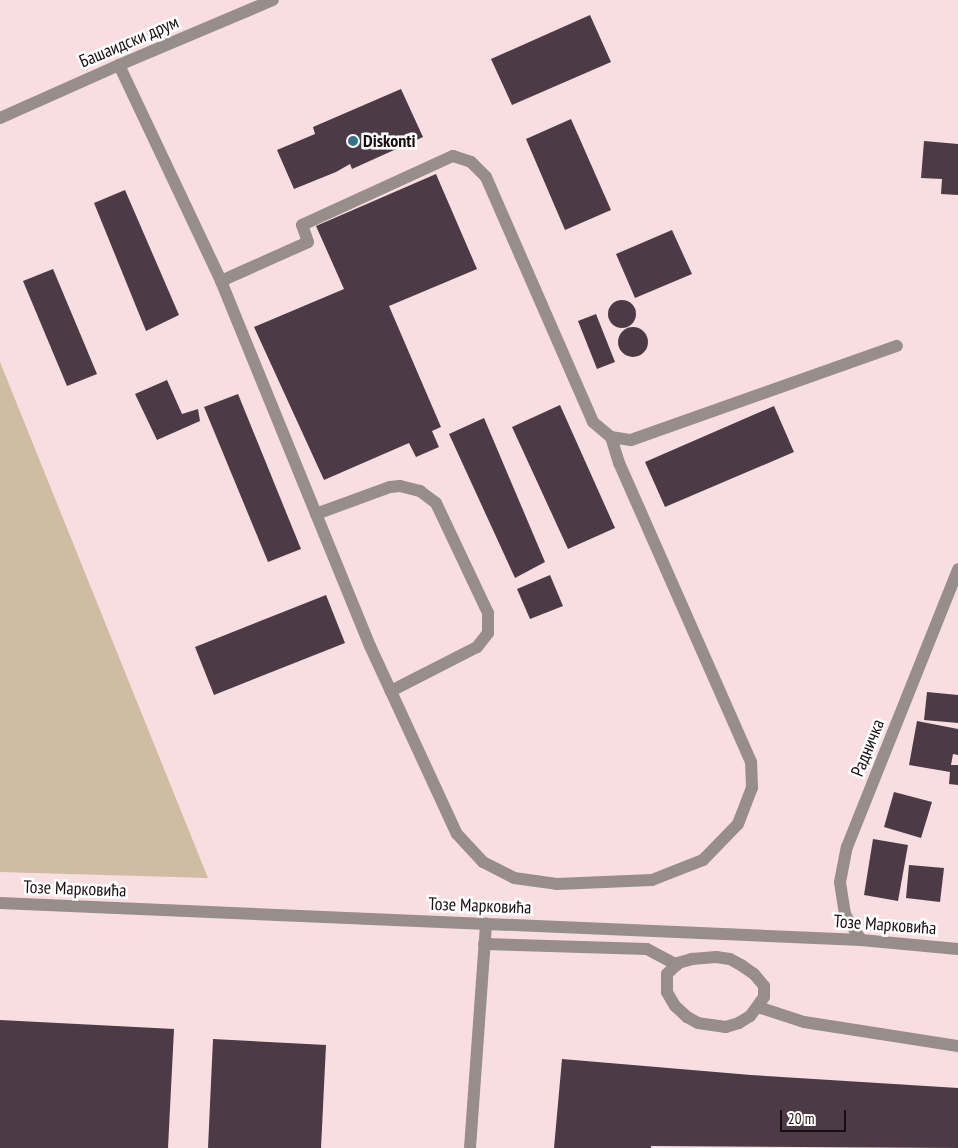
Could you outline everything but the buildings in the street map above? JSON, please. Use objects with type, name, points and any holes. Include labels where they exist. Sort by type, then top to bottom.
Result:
[{"type":"street","name":"Башаидски друм","points":[[0,118],[119,64],[273,0]]},
{"type":"street","points":[[119,64],[221,281],[391,691],[457,834],[482,862],[514,878],[557,884],[652,880],[703,860],[738,824],[752,788],[751,762],[619,463],[611,437]]},
{"type":"street","points":[[221,281],[308,242],[302,225],[453,156],[471,162],[486,177],[593,422],[611,437],[631,440],[897,346]]},
{"type":"street","points":[[316,514],[380,489],[400,486],[420,491],[436,503],[488,613],[488,633],[477,647],[391,691]]},
{"type":"street","name":"Радничка","points":[[861,940],[845,914],[840,882],[847,847],[958,569]]},
{"type":"street","name":"Тозе Марковића","points":[[0,903],[861,940],[958,949]]},
{"type":"street","points":[[470,1148],[486,924]]},
{"type":"street","points":[[484,944],[647,949],[677,965]]},
{"type":"street","points":[[703,958],[730,959],[754,974],[764,986],[764,997],[750,1016],[739,1023],[726,1027],[698,1023],[687,1017],[675,1006],[667,992],[667,974],[677,965],[703,958]]},
{"type":"street","points":[[758,1007],[804,1022],[958,1046]]},
{"type":"shaded area","points":[[0,362],[208,878],[0,872]]},
{"type":"place","name":"Diskonti","points":[[353,141]]}]
